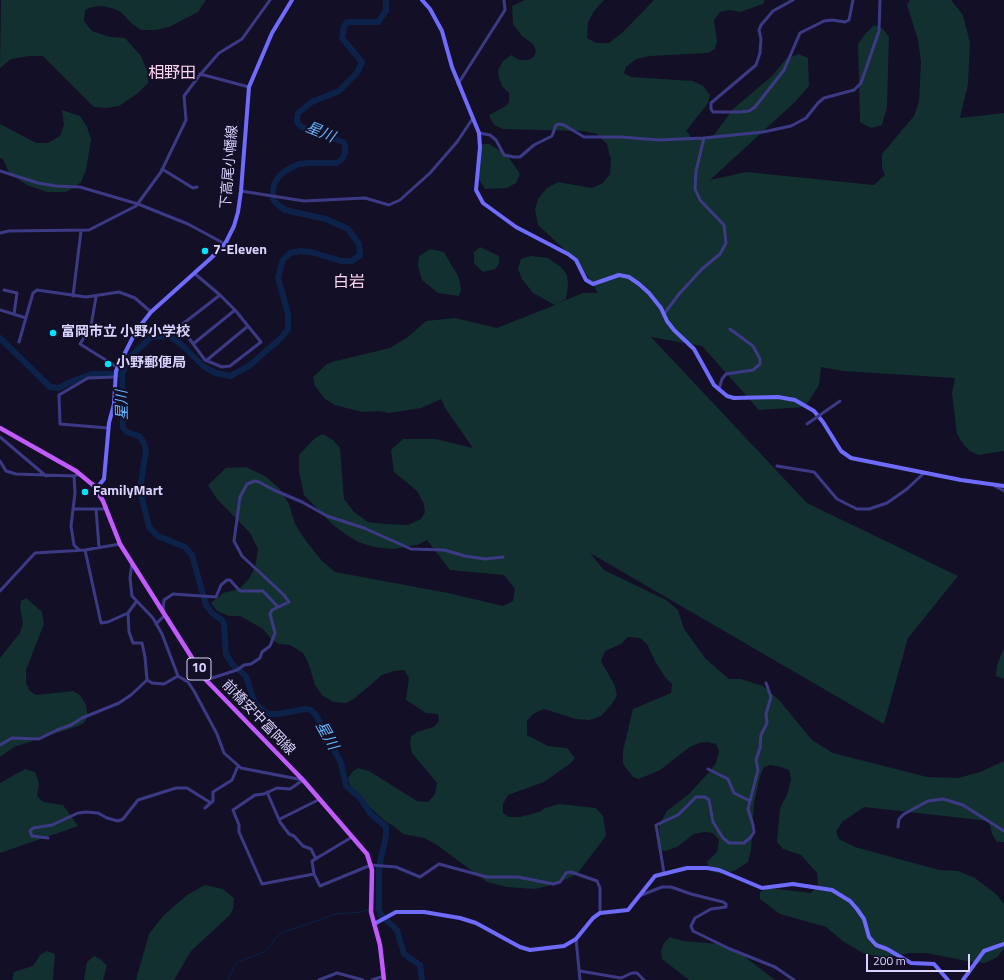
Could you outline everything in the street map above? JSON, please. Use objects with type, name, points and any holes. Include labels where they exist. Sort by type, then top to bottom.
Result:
[{"type":"main road","name":"前橋安中富岡線","points":[[0,428],[80,474],[96,489],[120,544],[206,680],[320,799],[367,854],[371,865]]},
{"type":"main road","points":[[371,865],[370,907],[380,945],[384,978]]},
{"type":"street","points":[[0,233],[9,231],[89,230],[138,204],[162,169],[186,120],[184,96],[200,74],[219,53],[242,39],[270,0]]},
{"type":"street","name":"下高尾小幡線","points":[[96,489],[104,479],[108,428],[114,404],[116,373],[136,331],[151,312],[225,244],[234,226],[241,191],[249,87],[272,33],[292,0]]},
{"type":"street","points":[[422,0],[430,9],[442,31],[458,84],[479,133],[480,147],[476,190],[483,203],[516,226],[568,254],[576,260],[586,280],[593,284],[619,275],[628,277],[649,293],[674,330],[694,349],[714,385],[727,396],[734,398],[778,396],[795,400],[814,411],[827,428],[841,451],[852,458],[924,474],[1004,486]]},
{"type":"street","points":[[458,84],[505,10],[504,0]]},
{"type":"street","points":[[793,0],[773,11],[761,25],[759,30],[761,39],[760,53],[756,64],[711,103],[711,109],[713,112],[740,112],[755,107],[784,70],[800,33],[824,21],[832,20],[845,22],[849,20],[853,0]]},
{"type":"street","points":[[479,133],[490,135],[496,140],[504,155],[514,158],[524,154],[534,145],[552,136],[559,124],[564,125],[586,137],[621,137],[659,140],[704,138],[763,132],[791,126],[806,118],[824,98],[854,90],[861,82],[866,73],[879,31],[880,0]]},
{"type":"street","points":[[200,74],[249,87]]},
{"type":"street","points":[[241,191],[304,200],[365,198],[383,205],[394,203],[441,160],[473,118]]},
{"type":"street","points":[[664,314],[707,264],[720,254],[726,243],[724,225],[700,200],[695,189],[696,170],[704,138]]},
{"type":"street","points":[[162,169],[193,188],[197,187]]},
{"type":"street","points":[[0,171],[38,183],[56,186],[80,187],[138,204],[188,224],[225,244]]},
{"type":"street","points":[[73,296],[81,231]]},
{"type":"street","points":[[194,274],[220,295],[235,310],[261,342],[230,366],[222,367],[207,360],[180,326],[220,295]]},
{"type":"street","points":[[4,290],[17,293],[14,314]]},
{"type":"street","points":[[19,342],[33,293],[36,290],[73,296],[96,297],[114,293],[128,294],[151,312]]},
{"type":"street","points":[[96,297],[91,326],[80,344],[116,373]]},
{"type":"street","points":[[0,310],[26,318]]},
{"type":"street","points":[[193,344],[235,310]]},
{"type":"street","points":[[207,360],[248,326]]},
{"type":"street","points":[[719,390],[722,379],[726,374],[753,370],[760,364],[760,359],[753,346],[730,329]]},
{"type":"street","points":[[108,428],[60,424],[59,395],[88,378],[116,373]]},
{"type":"street","points":[[807,424],[840,401]]},
{"type":"street","points":[[0,437],[46,476]]},
{"type":"street","points":[[0,461],[6,470],[16,474],[74,476],[80,474]]},
{"type":"street","points":[[777,466],[814,472],[837,499],[857,509],[869,509],[887,503],[907,489],[924,474]]},
{"type":"street","points":[[74,476],[71,534],[74,544],[79,550]]},
{"type":"street","points":[[206,680],[237,670],[244,665],[256,662],[262,652],[270,646],[275,633],[270,614],[272,610],[287,603],[289,600],[252,566],[236,548],[234,541],[240,498],[244,487],[255,481],[302,502],[327,516],[364,528],[411,549],[444,550],[465,556],[484,559],[503,557]]},
{"type":"street","points":[[994,485],[1004,491]]},
{"type":"street","points":[[73,509],[106,509]]},
{"type":"street","points":[[96,509],[99,547]]},
{"type":"street","points":[[0,591],[35,553],[85,550],[120,544]]},
{"type":"street","points":[[85,550],[101,623],[108,622],[128,613],[136,602]]},
{"type":"street","points":[[132,563],[130,578],[132,596],[136,602],[153,618],[178,676],[188,682],[194,691],[217,734],[224,753],[238,766],[250,771],[303,780]]},
{"type":"street","points":[[156,624],[164,613],[164,600],[173,594],[216,597],[224,581],[230,580],[240,591],[263,591],[278,606]]},
{"type":"street","points":[[128,613],[129,632],[133,643],[142,643],[147,680]]},
{"type":"street","points":[[147,680],[152,683],[164,684],[178,676]]},
{"type":"street","points":[[0,745],[12,738],[39,739],[67,727],[82,718],[119,703],[131,695],[147,680]]},
{"type":"street","points":[[664,873],[656,825],[678,815],[696,798],[705,797],[709,800],[713,822],[723,838],[729,843],[744,843],[754,832],[748,812],[758,770],[756,760],[760,748],[761,735],[766,723],[766,714],[771,697],[766,683]]},
{"type":"street","points":[[205,808],[213,801],[213,792],[232,780],[238,766]]},
{"type":"street","points":[[708,769],[728,779],[734,793],[750,801]]},
{"type":"street","points":[[303,780],[290,789],[277,788],[250,797],[233,810],[239,825],[239,832],[262,884],[314,874]]},
{"type":"street","points":[[48,838],[32,836],[30,831],[33,828],[52,825],[78,813],[86,812],[93,812],[118,821],[123,819],[138,800],[176,788],[187,788],[211,803]]},
{"type":"street","points":[[267,792],[280,820],[289,834],[294,836],[303,846],[311,850],[316,859]]},
{"type":"street","points":[[280,820],[320,799]]},
{"type":"street","points":[[898,827],[899,819],[904,814],[928,801],[943,799],[962,804],[1004,831]]},
{"type":"street","points":[[352,837],[312,861],[314,874],[320,886],[371,865],[396,867],[420,877],[439,864],[487,877],[518,877],[553,884],[560,882],[569,872],[574,872],[597,881],[600,888],[600,913]]},
{"type":"street","points":[[374,924],[396,912],[404,911],[460,918],[476,923],[512,944],[530,950],[564,946],[576,939],[593,918],[600,913],[628,910],[655,876],[687,868],[707,868],[719,870],[762,888],[793,884],[832,890],[850,900],[857,908],[864,919],[869,937],[876,945],[887,949],[911,963],[934,964],[948,980]]},
{"type":"street","points":[[639,896],[662,887],[671,887],[726,904],[726,906],[711,909],[695,918],[691,926],[692,931],[730,949],[775,967],[794,980]]},
{"type":"street","points":[[576,939],[580,980]]},
{"type":"street","points":[[963,980],[984,951],[991,947],[1004,944]]},
{"type":"street","points":[[580,971],[621,978],[632,973],[637,973],[644,980]]},
{"type":"street","points":[[319,980],[337,973],[364,980]]},
{"type":"street","points":[[372,980],[384,978]]},
{"type":"green space","points":[[1,0],[206,0],[198,12],[169,27],[156,30],[141,30],[131,23],[121,12],[115,9],[102,6],[92,7],[85,10],[84,21],[92,31],[110,37],[125,38],[141,56],[148,73],[148,83],[138,93],[119,106],[107,108],[94,107],[43,56],[29,56],[11,59],[0,68]]},
{"type":"green space","points":[[525,0],[604,0],[594,11],[588,22],[587,38],[596,43],[609,43],[623,32],[654,0],[765,0],[763,4],[740,12],[730,10],[720,12],[714,20],[717,41],[715,49],[708,53],[650,56],[636,59],[626,67],[624,73],[631,77],[693,81],[703,86],[710,95],[708,103],[686,131],[692,138],[703,138],[714,135],[733,109],[772,76],[786,59],[799,54],[808,58],[809,86],[796,101],[710,180],[746,172],[874,185],[885,175],[882,168],[882,154],[914,116],[919,101],[921,62],[918,40],[907,5],[910,0],[951,0],[963,15],[970,43],[968,84],[960,118],[1004,113],[1004,451],[978,455],[970,451],[964,445],[957,434],[952,393],[955,378],[843,371],[821,367],[819,385],[805,407],[759,410],[702,346],[651,337],[807,503],[958,576],[908,638],[884,724],[590,553],[604,570],[666,600],[678,610],[684,629],[706,659],[729,679],[741,679],[763,686],[779,700],[812,740],[833,753],[927,777],[958,778],[980,772],[1004,761],[1004,842],[997,842],[992,834],[989,821],[864,807],[842,822],[836,832],[839,839],[855,847],[939,870],[958,871],[975,878],[996,894],[1004,904],[1004,949],[997,957],[985,963],[926,953],[911,953],[883,958],[863,953],[844,942],[826,927],[780,914],[760,899],[760,892],[770,888],[811,893],[818,885],[817,873],[801,855],[783,849],[777,842],[780,808],[787,795],[791,779],[789,770],[781,767],[770,765],[764,767],[760,776],[754,803],[751,850],[748,862],[734,871],[721,874],[711,871],[707,862],[717,852],[719,840],[713,833],[705,832],[694,834],[677,847],[666,851],[660,850],[659,825],[667,811],[689,794],[711,770],[716,763],[719,751],[716,744],[708,742],[699,743],[690,747],[660,770],[639,779],[633,777],[623,764],[623,751],[633,709],[671,693],[672,684],[665,677],[656,663],[647,644],[640,638],[628,637],[621,644],[605,651],[601,661],[615,686],[617,696],[601,716],[589,720],[576,719],[544,709],[533,714],[527,721],[527,735],[548,746],[567,748],[575,758],[571,763],[544,782],[508,795],[503,804],[503,813],[509,817],[520,817],[539,812],[545,808],[559,804],[596,808],[603,816],[606,836],[577,874],[556,884],[535,889],[507,887],[487,882],[437,845],[424,838],[403,834],[394,826],[386,822],[351,790],[348,778],[353,771],[358,768],[369,771],[417,801],[428,802],[435,794],[437,783],[412,753],[410,744],[411,736],[417,732],[434,727],[439,721],[438,714],[426,713],[406,700],[409,678],[404,670],[394,671],[382,675],[355,698],[346,703],[333,702],[322,695],[315,685],[308,662],[303,653],[290,645],[279,644],[271,639],[263,629],[240,616],[229,616],[217,611],[211,603],[223,593],[239,589],[249,579],[255,567],[258,549],[250,533],[217,499],[208,485],[226,468],[246,467],[265,476],[279,488],[289,504],[295,524],[306,541],[322,561],[335,572],[448,593],[503,606],[513,601],[515,589],[504,575],[450,570],[427,540],[417,545],[393,549],[374,547],[358,542],[344,533],[332,524],[304,495],[299,472],[299,455],[315,438],[323,434],[333,440],[340,448],[344,499],[354,512],[368,522],[385,524],[408,525],[421,519],[425,512],[424,504],[417,491],[394,472],[391,450],[403,439],[436,439],[473,448],[445,408],[441,399],[421,408],[389,413],[379,411],[362,412],[335,405],[325,399],[315,386],[313,377],[327,364],[390,348],[408,337],[426,321],[455,318],[497,328],[555,305],[533,293],[522,279],[518,269],[521,259],[531,256],[548,258],[561,267],[567,275],[568,286],[566,299],[556,304],[583,293],[598,293],[580,264],[538,225],[535,209],[538,199],[547,188],[558,182],[592,188],[603,183],[610,174],[611,160],[607,144],[597,134],[583,131],[503,129],[494,125],[489,115],[506,106],[509,102],[509,93],[502,86],[499,78],[498,70],[503,61],[511,55],[519,60],[528,60],[534,57],[536,50],[533,44],[522,36],[513,24],[512,6]]},
{"type":"green space","points":[[874,25],[883,29],[889,37],[887,107],[882,125],[871,128],[860,122],[858,44]]},
{"type":"green space","points":[[62,110],[80,116],[87,127],[91,140],[86,170],[81,182],[66,192],[47,192],[27,185],[9,173],[3,159],[0,158],[0,124],[36,143],[48,143],[60,136],[64,125]]},
{"type":"green space","points":[[483,144],[489,144],[507,155],[520,174],[516,183],[507,188],[485,189],[478,178],[478,150]]},
{"type":"green space","points":[[480,247],[499,256],[499,264],[495,269],[483,272],[474,263],[474,252]]},
{"type":"green space","points":[[430,249],[444,252],[459,278],[461,290],[459,296],[438,293],[422,280],[418,266],[419,256]]},
{"type":"green space","points":[[26,598],[42,612],[44,624],[26,670],[26,683],[30,691],[36,695],[73,691],[80,695],[86,705],[88,716],[84,723],[78,726],[14,747],[0,757],[0,658],[20,633],[23,623],[20,607],[21,601]]},
{"type":"green space","points":[[1004,648],[1004,679],[996,676],[997,665]]},
{"type":"green space","points":[[25,769],[35,772],[39,784],[37,796],[43,802],[63,805],[78,826],[0,853],[0,783]]},
{"type":"green space","points":[[205,885],[223,889],[234,898],[233,909],[230,915],[191,951],[174,980],[136,980],[149,934],[163,916],[187,895]]},
{"type":"green space","points":[[670,937],[683,941],[720,944],[744,956],[775,980],[689,980],[662,959],[661,951],[664,943]]},
{"type":"green space","points":[[47,951],[55,954],[53,980],[12,980],[14,972],[33,966],[40,955]]},
{"type":"green space","points":[[94,956],[100,959],[107,966],[103,980],[84,980],[87,962]]},
{"type":"waterway","name":"星川","points":[[386,0],[386,11],[378,22],[350,22],[346,23],[344,27],[342,38],[362,62],[357,73],[339,91],[312,102],[298,113],[297,122],[302,127],[343,142],[345,146],[345,153],[342,159],[337,163],[299,164],[280,175],[274,184],[273,193],[273,199],[285,210],[326,219],[348,229],[359,244],[360,255],[352,261],[341,261],[311,252],[301,251],[290,253],[283,260],[278,277],[288,314],[288,329],[281,338],[249,366],[230,376],[216,373],[203,366],[181,344],[169,336],[152,337],[130,357],[122,374],[123,428],[127,432],[139,436],[143,441],[146,450],[140,490],[149,527],[158,536],[185,547],[192,555],[206,605],[212,613],[222,620],[224,624],[226,654],[232,664],[246,676],[255,704],[268,714],[278,714],[305,709],[311,710],[316,715],[341,763],[346,786],[360,798],[371,814],[386,827],[386,836],[379,867],[379,909],[381,915],[397,930],[404,954],[420,965],[422,980]]},
{"type":"waterway","points":[[0,338],[50,387],[59,388],[92,374],[121,374]]},
{"type":"waterway","name":"星川","points":[[373,908],[378,906]]},
{"type":"waterway","points":[[228,980],[235,965],[240,961],[264,952],[281,933],[336,914],[362,912],[370,909]]},
{"type":"place","name":"7-Eleven","points":[[205,251]]},
{"type":"place","name":"富岡市立 小野小学校","points":[[53,333]]},
{"type":"place","name":"小野郵便局","points":[[108,364]]},
{"type":"place","name":"FamilyMart","points":[[85,492]]},
{"type":"district","name":"相野田","points":[[172,74]]},
{"type":"district","name":"白岩","points":[[349,283]]}]
